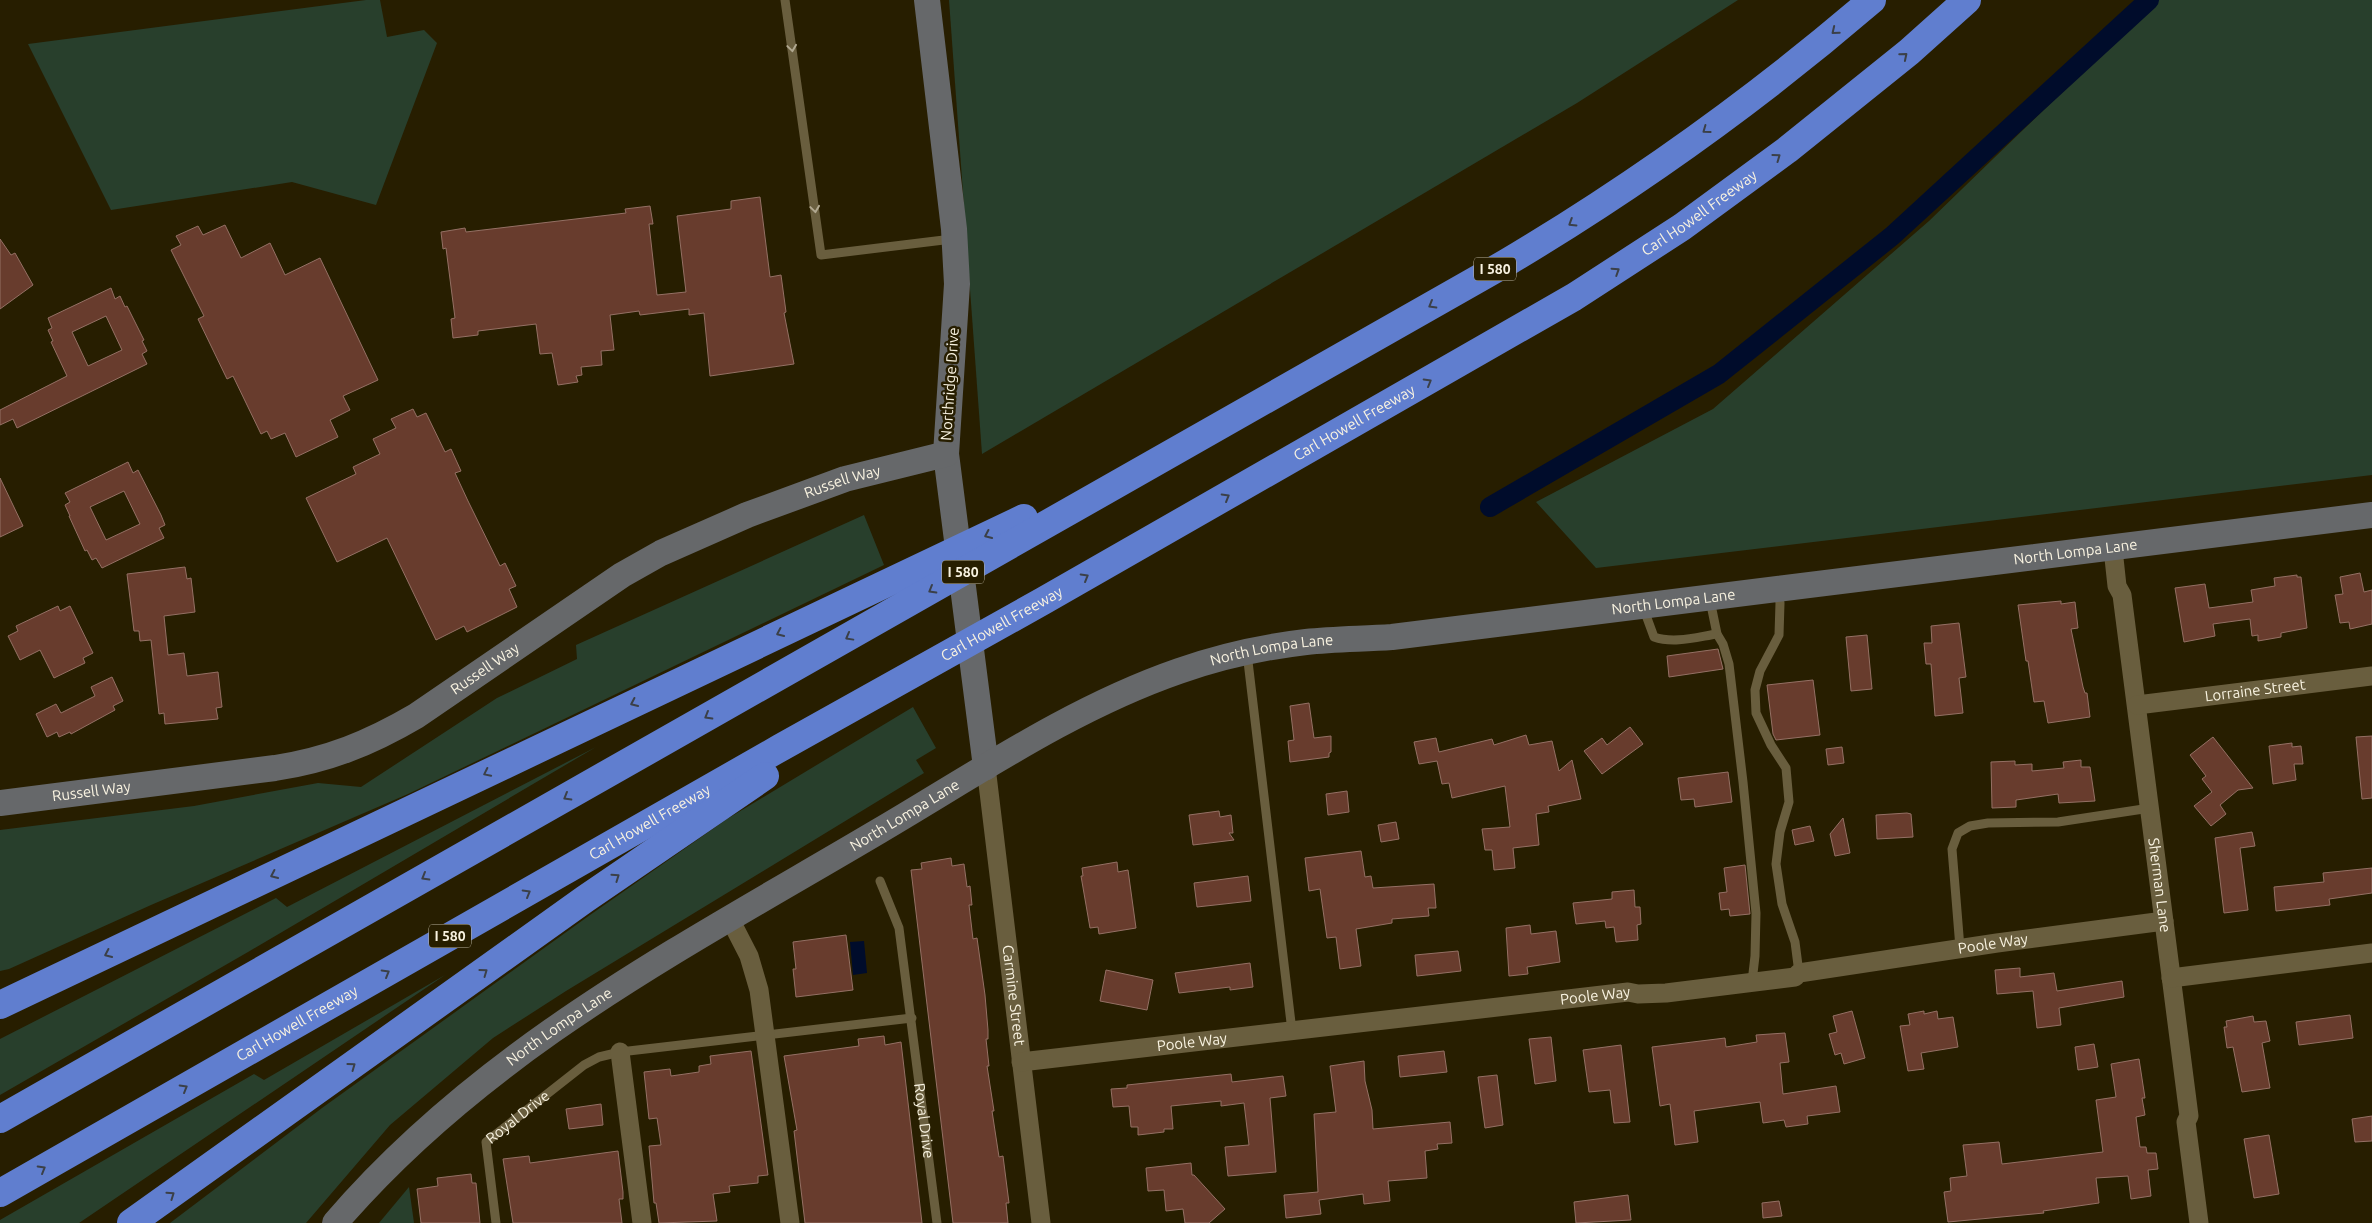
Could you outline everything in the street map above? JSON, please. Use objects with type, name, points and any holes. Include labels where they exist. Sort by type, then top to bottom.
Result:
[{"type":"highway","name":"I 580","points":[[0,1119],[892,613],[1033,523],[1092,499],[1506,263],[1577,220],[1656,167],[1736,109],[1872,0]]},
{"type":"highway","name":"Carl Howell Freeway","points":[[0,1193],[763,758],[1043,601],[1612,274],[1682,227],[1787,150],[1909,52],[1967,0]]},
{"type":"highway","points":[[0,1006],[888,582],[1033,523]]},
{"type":"highway","points":[[131,1223],[593,894],[902,681]]},
{"type":"street","name":"Northridge Drive","points":[[927,0],[954,239],[957,284],[946,454],[986,767]]},
{"type":"street","name":"Russell Way","points":[[0,803],[266,770],[307,763],[351,749],[382,736],[416,716],[622,575],[661,553],[747,515],[845,479],[946,454]]},
{"type":"street","name":"North Lompa Lane","points":[[335,1223],[372,1182],[416,1139],[504,1064],[558,1024],[986,767],[1088,711],[1179,671],[1247,653],[1306,642],[1392,637],[2372,516]]},
{"type":"street","name":"Sherman Lane","points":[[2113,549],[2117,586],[2122,595],[2137,705],[2188,1116],[2186,1122],[2199,1223]]},
{"type":"street","name":"Lorraine Street","points":[[2137,705],[2372,676]]},
{"type":"street","name":"Carmine Street","points":[[986,767],[1041,1223]]},
{"type":"street","points":[[730,919],[749,956],[757,978],[790,1223]]},
{"type":"street","name":"Poole Way","points":[[1021,1062],[1628,992],[1638,994],[1666,993],[1795,977],[1799,973],[1960,948],[2164,921]]},
{"type":"street","points":[[2171,978],[2372,953]]},
{"type":"street","points":[[620,1052],[642,1223]]},
{"type":"lane","points":[[785,0],[821,255],[954,239]]},
{"type":"lane","points":[[1778,590],[1780,603],[1779,635],[1760,671],[1754,690],[1756,713],[1771,745],[1786,768],[1789,802],[1780,832],[1776,864],[1782,904],[1795,942],[1799,973]]},
{"type":"lane","points":[[1710,598],[1717,634],[1723,644],[1729,664],[1744,782],[1756,913],[1752,982]]},
{"type":"lane","points":[[1643,606],[1654,637],[1677,640],[1717,634]]},
{"type":"lane","points":[[1247,653],[1292,1032]]},
{"type":"lane","points":[[1960,948],[1952,849],[1958,834],[1970,826],[1988,823],[2058,822],[2150,808]]},
{"type":"lane","name":"Royal Drive","points":[[880,881],[899,928],[937,1223]]},
{"type":"lane","name":"Royal Drive","points":[[496,1223],[486,1142],[578,1069],[599,1057],[620,1052],[912,1018]]},
{"type":"green space","points":[[366,0],[380,0],[387,37],[424,30],[437,43],[376,205],[292,182],[111,210],[28,44]]},
{"type":"green space","points":[[949,0],[1738,0],[1577,103],[982,454]]},
{"type":"green space","points":[[2157,0],[2372,0],[2372,475],[1596,568],[1536,502],[1713,409],[1929,221]]},
{"type":"green space","points":[[864,515],[884,565],[408,794],[151,905],[9,969],[0,971],[0,830],[194,806],[318,783],[361,787],[497,698],[577,659],[576,645]]},
{"type":"green space","points":[[913,707],[936,748],[916,760],[924,773],[566,991],[493,1038],[390,1125],[306,1223],[170,1223],[322,1108],[727,819]]},
{"type":"green space","points":[[596,747],[248,952],[0,1095],[0,1039],[276,898],[287,907]]},
{"type":"green space","points":[[445,975],[79,1223],[0,1223],[0,1220],[254,1074],[264,1080]]},
{"type":"green space","points":[[409,1187],[414,1223],[379,1223]]},
{"type":"water","points":[[864,941],[867,973],[853,975],[850,942]]},
{"type":"building","points":[[760,197],[770,277],[781,275],[786,312],[784,313],[794,364],[710,376],[704,313],[689,315],[689,309],[640,315],[639,311],[610,315],[614,350],[601,351],[602,365],[581,367],[582,375],[576,376],[578,382],[558,385],[552,353],[540,354],[536,324],[478,331],[478,335],[453,338],[451,319],[455,318],[446,248],[443,249],[441,232],[465,228],[466,232],[626,213],[625,209],[650,206],[653,224],[649,224],[657,295],[686,292],[677,216],[731,209],[731,201]]},
{"type":"building","points":[[225,225],[241,258],[270,243],[285,275],[320,258],[378,380],[343,396],[350,410],[330,420],[338,437],[296,457],[285,433],[271,439],[267,431],[261,434],[233,376],[227,379],[198,319],[204,316],[171,250],[181,245],[176,236],[198,226],[203,235]]},
{"type":"building","points":[[0,239],[11,255],[15,253],[33,285],[0,309]]},
{"type":"building","points":[[111,288],[115,299],[120,296],[125,307],[127,306],[144,340],[142,341],[147,351],[142,354],[147,364],[17,428],[13,419],[0,425],[0,410],[67,376],[51,342],[53,341],[48,330],[52,328],[48,318]],"holes":[[[106,316],[122,350],[88,366],[72,332]]]},
{"type":"building","points":[[413,409],[417,417],[426,413],[445,452],[451,449],[461,471],[455,473],[468,501],[500,566],[505,563],[516,586],[509,589],[517,607],[467,632],[464,626],[436,640],[387,538],[337,562],[306,498],[356,474],[353,467],[380,454],[373,439],[396,428],[391,419]]},
{"type":"building","points":[[128,462],[133,473],[138,470],[161,515],[165,525],[159,528],[164,538],[102,568],[96,558],[92,560],[87,550],[85,551],[65,505],[70,502],[65,493]],"holes":[[[124,491],[140,524],[106,540],[90,507]]]},
{"type":"building","points":[[0,478],[23,526],[0,537]]},
{"type":"building","points":[[185,567],[187,579],[191,578],[195,612],[164,616],[168,655],[184,653],[187,676],[218,672],[222,707],[216,708],[218,719],[165,724],[164,713],[159,714],[151,640],[140,641],[139,631],[134,631],[127,574]]},
{"type":"building","points":[[2360,573],[2364,592],[2372,590],[2372,624],[2350,629],[2349,622],[2340,623],[2335,595],[2343,594],[2340,577]]},
{"type":"building","points":[[2297,575],[2297,577],[2301,577],[2307,628],[2281,633],[2281,637],[2258,641],[2258,635],[2252,636],[2250,619],[2213,624],[2215,636],[2184,642],[2175,588],[2205,584],[2209,608],[2253,602],[2251,590],[2275,586],[2274,578]]},
{"type":"building","points":[[2061,601],[2061,604],[2075,602],[2078,628],[2071,629],[2083,687],[2085,693],[2087,693],[2090,717],[2048,723],[2044,701],[2034,702],[2018,605]]},
{"type":"building","points":[[58,606],[60,611],[70,606],[93,653],[83,658],[85,663],[54,678],[40,650],[20,660],[8,636],[18,631],[16,626]]},
{"type":"building","points":[[1959,623],[1966,677],[1959,678],[1963,713],[1935,716],[1931,664],[1926,664],[1924,643],[1932,643],[1931,626]]},
{"type":"building","points":[[1867,635],[1872,689],[1851,691],[1846,637]]},
{"type":"building","points":[[1718,649],[1723,669],[1669,677],[1667,656]]},
{"type":"building","points":[[112,677],[123,701],[113,706],[115,710],[71,734],[70,732],[59,737],[57,732],[47,737],[36,714],[56,704],[61,713],[95,696],[91,687]]},
{"type":"building","points":[[1813,680],[1820,735],[1776,740],[1773,734],[1767,685]]},
{"type":"building","points":[[1309,703],[1314,738],[1331,736],[1331,752],[1329,757],[1290,762],[1288,741],[1294,740],[1290,706]]},
{"type":"building","points":[[1630,727],[1643,744],[1602,774],[1584,751],[1602,738],[1607,745]]},
{"type":"building","points":[[1526,735],[1529,745],[1552,741],[1559,771],[1572,760],[1581,799],[1548,806],[1549,812],[1536,814],[1539,845],[1513,848],[1515,868],[1494,870],[1492,850],[1485,850],[1482,829],[1510,827],[1505,786],[1452,798],[1449,783],[1442,784],[1437,761],[1419,764],[1414,742],[1436,738],[1439,752],[1492,739],[1494,745]]},
{"type":"building","points":[[2372,736],[2372,798],[2362,799],[2356,737]]},
{"type":"building","points":[[2213,737],[2253,788],[2238,790],[2220,805],[2226,814],[2211,826],[2194,806],[2212,792],[2202,779],[2206,776],[2190,755]]},
{"type":"building","points":[[2292,743],[2292,747],[2301,746],[2303,764],[2294,764],[2296,780],[2273,784],[2269,746]]},
{"type":"building","points":[[1842,747],[1844,763],[1828,765],[1826,749]]},
{"type":"building","points":[[2081,760],[2081,767],[2090,767],[2095,801],[2059,803],[2058,794],[2016,800],[2016,807],[1992,808],[1991,762],[2015,761],[2015,765],[2032,764],[2032,771],[2064,768],[2063,762]]},
{"type":"building","points":[[1728,772],[1732,802],[1695,807],[1694,799],[1681,800],[1678,778]]},
{"type":"building","points":[[1347,791],[1349,812],[1328,815],[1326,794]]},
{"type":"building","points":[[1219,811],[1220,817],[1231,815],[1233,833],[1229,833],[1234,840],[1193,845],[1189,815]]},
{"type":"building","points":[[1911,814],[1913,837],[1877,839],[1876,815]]},
{"type":"building","points":[[1843,818],[1850,853],[1835,856],[1830,834]]},
{"type":"building","points":[[1396,822],[1399,839],[1381,842],[1378,825]]},
{"type":"building","points":[[1810,826],[1814,841],[1795,845],[1792,830]]},
{"type":"building","points":[[2252,832],[2255,846],[2240,848],[2248,910],[2224,913],[2215,838]]},
{"type":"building","points":[[1361,851],[1365,877],[1371,876],[1373,888],[1434,884],[1436,908],[1428,908],[1429,916],[1392,919],[1392,923],[1356,929],[1361,966],[1340,969],[1336,937],[1327,938],[1320,889],[1309,891],[1305,858]]},
{"type":"building","points":[[951,858],[952,866],[964,864],[967,887],[970,886],[972,905],[969,905],[973,939],[977,938],[985,995],[988,1030],[988,1039],[986,1039],[989,1066],[987,1066],[994,1111],[992,1111],[999,1157],[1003,1156],[1009,1203],[1006,1203],[1008,1223],[953,1223],[911,870],[922,869],[921,863]]},
{"type":"building","points":[[1117,862],[1118,872],[1128,870],[1136,928],[1099,934],[1098,927],[1090,928],[1081,876],[1083,876],[1082,868]]},
{"type":"building","points":[[1745,865],[1750,914],[1730,916],[1729,909],[1721,910],[1719,893],[1727,892],[1724,868]]},
{"type":"building","points":[[2372,868],[2372,893],[2329,899],[2330,905],[2276,911],[2274,887],[2324,882],[2323,873]]},
{"type":"building","points":[[1248,876],[1251,901],[1197,907],[1194,883]]},
{"type":"building","points":[[1634,890],[1635,907],[1640,907],[1641,924],[1637,925],[1638,940],[1616,942],[1614,927],[1606,928],[1605,921],[1576,924],[1573,903],[1612,899],[1612,892]]},
{"type":"building","points":[[1530,925],[1531,934],[1556,931],[1560,962],[1527,967],[1528,974],[1509,976],[1506,928]]},
{"type":"building","points":[[846,935],[853,990],[796,997],[793,969],[796,969],[793,942]]},
{"type":"building","points":[[1458,951],[1461,971],[1417,976],[1415,955]]},
{"type":"building","points":[[1250,963],[1253,987],[1230,990],[1230,987],[1179,993],[1175,973]]},
{"type":"building","points":[[2020,968],[2020,977],[2054,973],[2057,991],[2122,981],[2124,997],[2059,1008],[2061,1025],[2037,1028],[2033,991],[1997,994],[1995,970]]},
{"type":"building","points":[[1106,970],[1153,980],[1147,1010],[1100,1001]]},
{"type":"building","points":[[1852,1011],[1865,1058],[1844,1064],[1841,1053],[1835,1055],[1829,1034],[1837,1032],[1833,1016]]},
{"type":"building","points":[[1924,1011],[1924,1014],[1937,1011],[1938,1019],[1953,1017],[1958,1047],[1921,1053],[1924,1069],[1908,1071],[1900,1026],[1910,1025],[1908,1014]]},
{"type":"building","points":[[2350,1015],[2353,1038],[2299,1045],[2296,1022]]},
{"type":"building","points":[[2253,1016],[2254,1022],[2266,1021],[2270,1041],[2262,1043],[2270,1088],[2242,1092],[2233,1047],[2227,1048],[2224,1027],[2227,1027],[2226,1021]]},
{"type":"building","points":[[1785,1033],[1789,1062],[1780,1063],[1783,1094],[1836,1086],[1840,1112],[1807,1116],[1808,1124],[1786,1127],[1784,1120],[1763,1123],[1760,1102],[1694,1111],[1698,1142],[1675,1145],[1670,1104],[1660,1106],[1652,1047],[1725,1038],[1726,1047],[1757,1042],[1756,1035]]},
{"type":"building","points":[[884,1036],[885,1045],[901,1042],[922,1223],[805,1223],[794,1131],[797,1130],[784,1056],[859,1046],[858,1039]]},
{"type":"building","points":[[1551,1037],[1556,1081],[1535,1084],[1529,1039]]},
{"type":"building","points":[[2094,1044],[2098,1067],[2078,1070],[2075,1047]]},
{"type":"building","points":[[1621,1045],[1630,1122],[1614,1123],[1610,1090],[1589,1092],[1583,1050]]},
{"type":"building","points":[[751,1051],[768,1175],[758,1176],[758,1183],[729,1186],[730,1192],[713,1194],[717,1221],[659,1223],[656,1203],[654,1203],[649,1146],[661,1145],[657,1118],[649,1119],[644,1072],[670,1069],[671,1076],[699,1072],[699,1066],[711,1064],[710,1056]]},
{"type":"building","points":[[1444,1051],[1447,1072],[1400,1077],[1398,1056]]},
{"type":"building","points":[[2139,1059],[2145,1098],[2142,1098],[2145,1115],[2136,1117],[2140,1147],[2146,1147],[2147,1153],[2156,1153],[2158,1169],[2148,1170],[2151,1196],[2131,1199],[2128,1176],[2096,1178],[2099,1203],[2043,1211],[2044,1213],[1948,1222],[1944,1192],[1951,1191],[1950,1178],[1967,1176],[1963,1145],[1999,1142],[2002,1164],[2103,1152],[2096,1100],[2116,1097],[2111,1064]]},
{"type":"building","points":[[1364,1061],[1365,1081],[1372,1110],[1373,1129],[1450,1122],[1452,1143],[1437,1144],[1438,1149],[1425,1151],[1427,1178],[1388,1181],[1390,1201],[1364,1204],[1363,1194],[1319,1200],[1321,1214],[1286,1218],[1284,1195],[1318,1192],[1314,1114],[1336,1112],[1330,1066]]},
{"type":"building","points":[[1231,1074],[1232,1082],[1283,1076],[1286,1096],[1270,1098],[1276,1172],[1228,1176],[1225,1147],[1249,1145],[1244,1103],[1221,1106],[1221,1101],[1171,1106],[1173,1129],[1164,1129],[1164,1132],[1138,1135],[1138,1127],[1131,1127],[1129,1106],[1113,1107],[1111,1089],[1127,1088],[1127,1085]]},
{"type":"building","points":[[1497,1075],[1503,1125],[1485,1128],[1478,1077]]},
{"type":"building","points":[[601,1104],[603,1125],[569,1129],[566,1109]]},
{"type":"building","points":[[2372,1116],[2372,1141],[2355,1142],[2352,1119]]},
{"type":"building","points":[[2269,1135],[2279,1194],[2254,1198],[2244,1139]]},
{"type":"building","points":[[618,1151],[623,1192],[623,1199],[619,1199],[622,1223],[513,1223],[503,1159],[529,1156],[530,1163]]},
{"type":"building","points":[[1191,1163],[1192,1175],[1225,1209],[1209,1223],[1185,1223],[1183,1209],[1166,1211],[1164,1190],[1148,1191],[1146,1168]]},
{"type":"building","points":[[471,1174],[472,1183],[476,1183],[480,1223],[421,1223],[417,1189],[438,1186],[437,1178]]},
{"type":"building","points":[[1628,1195],[1631,1220],[1576,1223],[1574,1202]]},
{"type":"building","points":[[1779,1201],[1782,1216],[1763,1218],[1762,1203]]},
{"type":"waterway","points":[[1490,507],[1719,374],[1892,236],[2149,0]]}]
